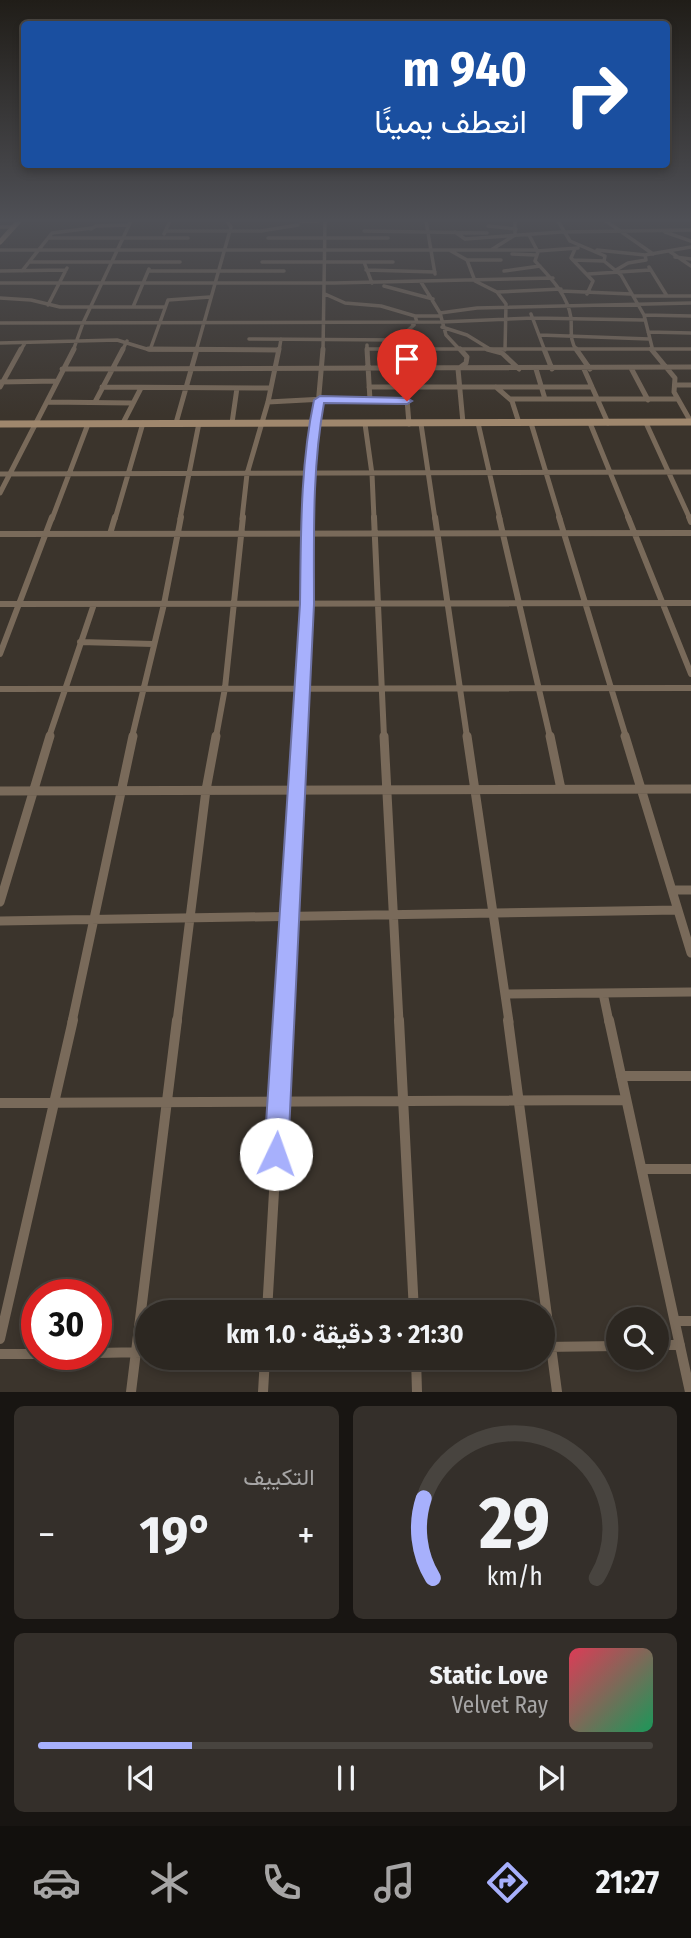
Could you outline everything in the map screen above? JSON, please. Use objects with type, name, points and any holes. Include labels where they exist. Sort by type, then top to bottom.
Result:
[{"type":"street","points":[[48,305],[58,286]]},
{"type":"street","points":[[0,493],[79,340],[83,323],[102,286]]},
{"type":"street","points":[[133,307],[143,286]]},
{"type":"street","points":[[176,423],[213,286]]},
{"type":"street","points":[[268,1300],[307,604],[310,474],[320,400],[326,286]]},
{"type":"street","points":[[384,286],[432,299]]},
{"type":"street","points":[[424,286],[441,314],[446,335],[468,359],[457,369]]},
{"type":"street","points":[[485,286],[497,292],[506,304],[504,308],[508,342],[505,350]]},
{"type":"street","points":[[558,286],[571,319],[570,337],[587,369],[608,423]]},
{"type":"street","points":[[587,294],[591,286]]},
{"type":"street","points":[[0,424],[691,422],[674,393],[676,380],[650,348],[644,318],[626,286]]},
{"type":"street","points":[[660,286],[667,296]]},
{"type":"street","points":[[0,323],[415,321],[442,325],[533,318],[691,318],[688,296],[587,294],[561,290],[497,292]]},
{"type":"street","points":[[579,293],[581,305],[590,319]]},
{"type":"street","points":[[326,294],[342,303]]},
{"type":"street","points":[[150,350],[170,299],[210,297]]},
{"type":"street","points":[[0,299],[31,300],[48,305],[165,307]]},
{"type":"street","points":[[0,309],[7,299]]},
{"type":"street","points":[[325,307],[342,303],[384,306],[415,321],[477,308],[689,303]]},
{"type":"street","points":[[529,307],[552,369]]},
{"type":"street","points":[[612,320],[615,338]]},
{"type":"street","points":[[249,339],[397,340],[415,321]]},
{"type":"street","points":[[247,351],[250,323]]},
{"type":"street","points":[[442,325],[467,335],[488,350],[506,356],[519,369]]},
{"type":"street","points":[[648,332],[691,333]]},
{"type":"street","points":[[540,335],[649,339]]},
{"type":"street","points":[[146,1300],[167,1102],[206,790],[225,688],[247,474],[268,402],[281,339]]},
{"type":"street","points":[[367,340],[370,400]]},
{"type":"street","points":[[95,402],[127,341]]},
{"type":"street","points":[[0,343],[127,341],[137,348],[150,350],[278,350]]},
{"type":"street","points":[[1,383],[25,343]]},
{"type":"street","points":[[367,349],[691,349]]},
{"type":"street","points":[[631,368],[648,400]]},
{"type":"street","points":[[62,369],[691,368]]},
{"type":"street","points":[[457,369],[463,423]]},
{"type":"street","points":[[536,369],[545,399]]},
{"type":"street","points":[[1,383],[57,381]]},
{"type":"street","points":[[675,385],[691,385]]},
{"type":"street","points":[[102,387],[271,388]]},
{"type":"street","points":[[369,387],[592,387]]},
{"type":"street","points":[[406,387],[410,424]]},
{"type":"street","points":[[496,387],[510,399],[519,424]]},
{"type":"street","points":[[123,424],[141,388]]},
{"type":"street","points":[[232,423],[237,388]]},
{"type":"street","points":[[510,399],[678,399]]},
{"type":"street","points":[[268,402],[407,401]]},
{"type":"street","points":[[47,402],[133,402]]},
{"type":"street","points":[[0,1339],[52,1102],[96,919],[142,688],[164,604],[199,423]]},
{"type":"street","points":[[478,423],[517,603],[541,687],[561,789]]},
{"type":"street","points":[[531,423],[691,953]]},
{"type":"street","points":[[590,423],[691,674]]},
{"type":"street","points":[[646,423],[691,522]]},
{"type":"street","points":[[0,654],[88,424]]},
{"type":"street","points":[[110,534],[143,424]]},
{"type":"street","points":[[365,424],[376,533],[381,688],[413,1300]]},
{"type":"street","points":[[421,424],[520,1100],[541,1300]]},
{"type":"street","points":[[0,474],[691,472]]},
{"type":"street","points":[[0,534],[691,533]]},
{"type":"street","points":[[0,604],[691,603]]},
{"type":"street","points":[[0,902],[31,791],[94,604]]},
{"type":"street","points":[[80,642],[153,644]]},
{"type":"street","points":[[0,689],[691,688]]},
{"type":"street","points":[[0,791],[691,789]]},
{"type":"street","points":[[672,890],[691,890]]},
{"type":"street","points":[[0,921],[678,910]]},
{"type":"street","points":[[505,994],[691,992]]},
{"type":"street","points":[[603,993],[690,1392]]},
{"type":"street","points":[[621,1076],[691,1076]]},
{"type":"street","points":[[0,1102],[626,1100]]},
{"type":"street","points":[[642,1169],[691,1169]]},
{"type":"street","points":[[675,1321],[691,1321]]},
{"type":"street","points":[[669,1345],[680,1345]]},
{"type":"street","points":[[555,1347],[606,1346]]},
{"type":"street","points":[[112,1353],[135,1352]]},
{"type":"street","points":[[0,1354],[21,1354]]},
{"type":"street","points":[[131,1392],[136,1370]]},
{"type":"street","points":[[263,1392],[264,1370]]},
{"type":"street","points":[[416,1370],[417,1392]]},
{"type":"street","points":[[552,1370],[557,1392]]},
{"type":"route","points":[[276,1154],[307,604],[310,474],[315,424],[320,400],[407,401]]}]
